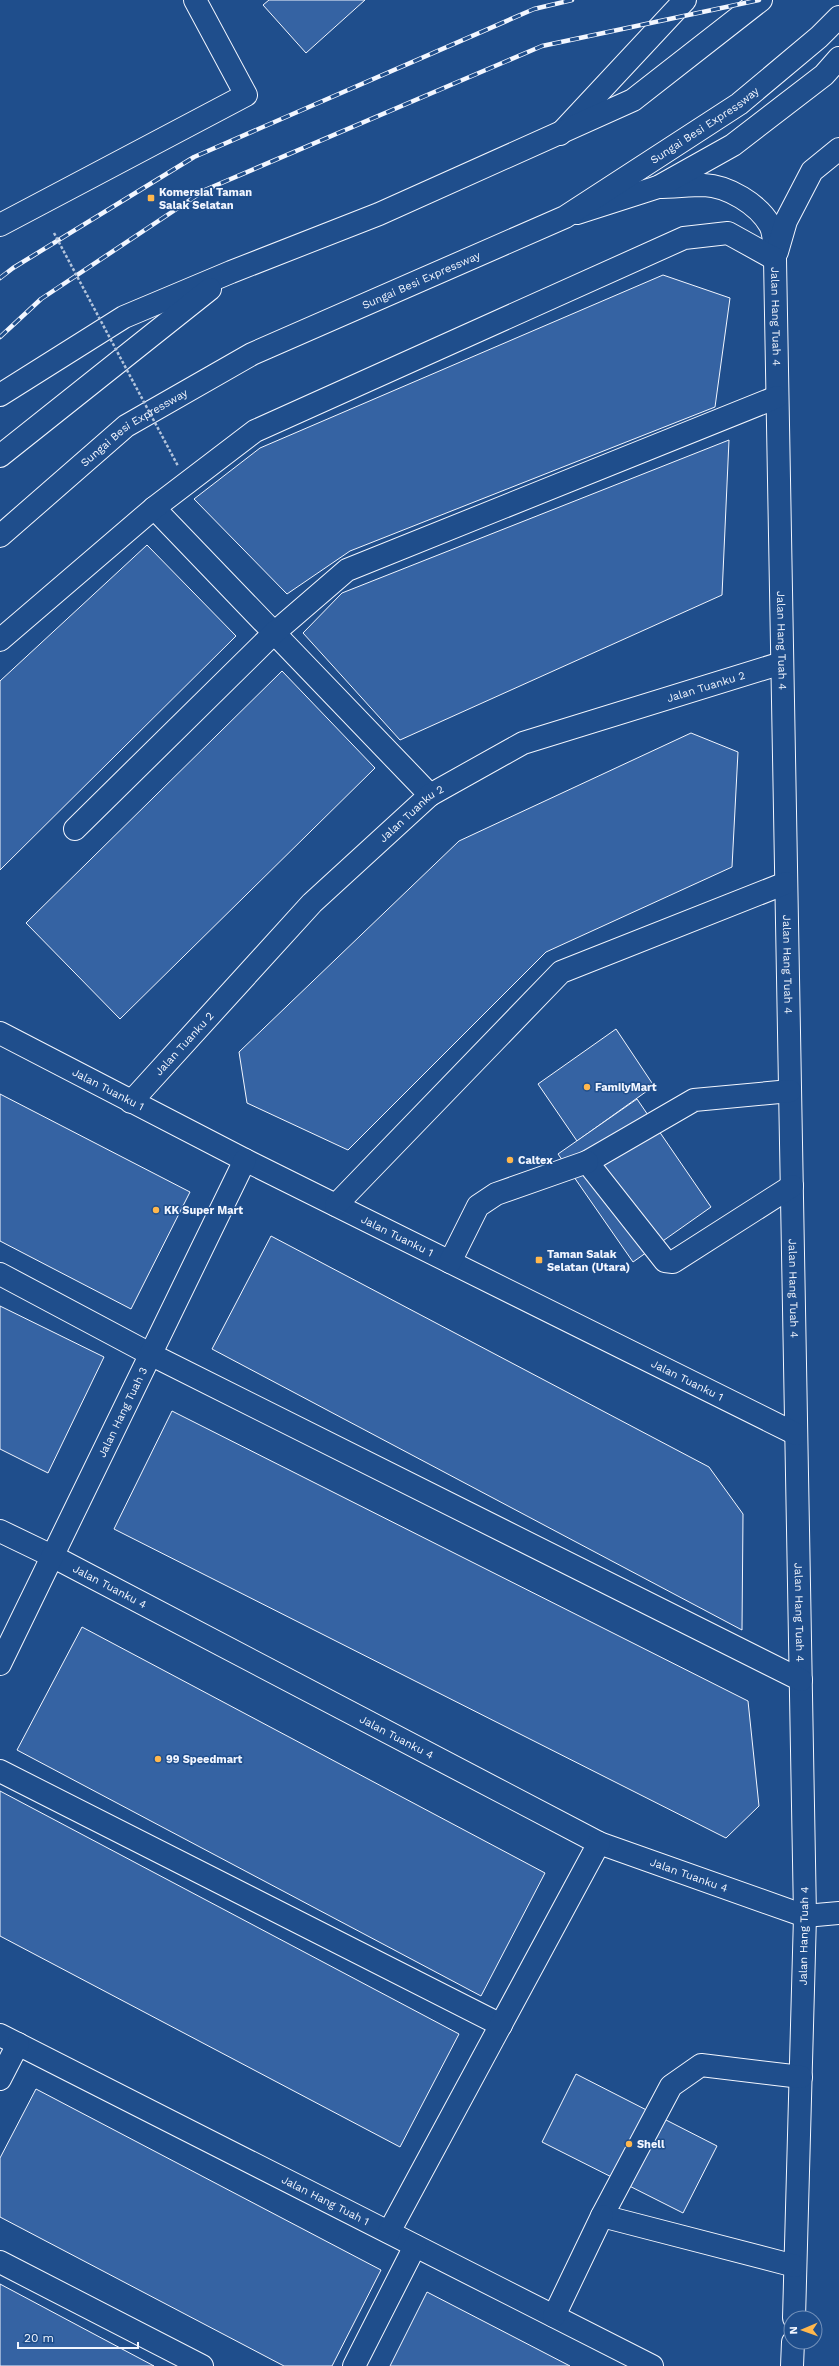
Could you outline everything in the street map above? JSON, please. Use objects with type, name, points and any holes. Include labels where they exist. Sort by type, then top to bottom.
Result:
[{"type":"main road","points":[[0,225],[246,96],[195,0]]},
{"type":"main road","points":[[559,135],[685,0]]},
{"type":"main road","points":[[0,395],[124,317],[231,272],[379,214],[559,135],[633,100],[761,0]]},
{"type":"main road","name":"Sungai Besi Expressway","points":[[0,536],[126,426],[252,354],[565,217],[739,104],[819,37],[839,17]]},
{"type":"main road","points":[[565,217],[658,187],[733,144],[824,75],[839,58]]},
{"type":"main road","points":[[775,258],[786,221],[812,171],[839,149]]},
{"type":"main road","points":[[658,187],[705,185],[723,188],[742,198],[758,210],[770,226],[775,258]]},
{"type":"main road","points":[[0,640],[154,508],[255,432],[684,238],[728,233],[775,258]]},
{"type":"main road","name":"Jalan Hang Tuah 4","points":[[775,258],[805,1916],[794,2310]]},
{"type":"main road","points":[[0,456],[231,272]]},
{"type":"main road","points":[[75,830],[274,633],[347,570],[777,397]]},
{"type":"main road","points":[[154,508],[430,795]]},
{"type":"main road","name":"Jalan Tuanku 2","points":[[131,1102],[312,903],[430,795],[523,743],[782,663]]},
{"type":"main road","points":[[336,1205],[562,972],[786,883]]},
{"type":"main road","name":"Jalan Tuanku 1","points":[[0,1033],[245,1160],[796,1434]]},
{"type":"main road","points":[[450,1262],[478,1206],[496,1194],[587,1162],[694,1100],[790,1091]]},
{"type":"main road","name":"Jalan Hang Tuah 3","points":[[0,1664],[54,1557],[245,1160]]},
{"type":"main road","points":[[587,1162],[664,1261],[672,1262],[792,1186]]},
{"type":"main road","points":[[0,1274],[152,1355],[801,1680]]},
{"type":"main road","name":"Jalan Tuanku 4","points":[[0,1531],[54,1557],[599,1843],[805,1916]]},
{"type":"main road","points":[[0,1771],[501,2025]]},
{"type":"main road","points":[[389,2232],[599,1843]]},
{"type":"main road","points":[[805,1916],[839,1913]]},
{"type":"main road","points":[[0,2079],[9,2039]]},
{"type":"main road","name":"Jalan Hang Tuah 1","points":[[9,2039],[652,2366]]},
{"type":"main road","points":[[554,2316],[602,2216],[671,2086],[701,2065],[800,2077]]},
{"type":"main road","points":[[602,2216],[795,2266]]},
{"type":"main road","points":[[354,2366],[415,2246]]},
{"type":"main road","points":[[0,2262],[202,2366]]},
{"type":"main road","points":[[792,2366],[793,2350]]},
{"type":"path","points":[[54,233],[178,466]]},
{"type":"building","points":[[269,0],[365,0],[306,53],[263,5]]},
{"type":"building","points":[[663,275],[730,298],[715,407],[350,551],[287,594],[194,499],[260,448]]},
{"type":"building","points":[[729,440],[722,595],[400,740],[303,633],[342,593]]},
{"type":"building","points":[[147,545],[236,636],[0,870],[0,681]]},
{"type":"building","points":[[282,671],[375,768],[120,1019],[26,923]]},
{"type":"building","points":[[691,733],[738,752],[732,867],[546,952],[348,1150],[247,1103],[239,1052],[459,841]]},
{"type":"building","points":[[616,1029],[654,1086],[577,1141],[538,1084]]},
{"type":"building","points":[[0,1094],[190,1192],[131,1309],[0,1241]]},
{"type":"building","points":[[637,1099],[711,1207],[633,1262],[558,1154]]},
{"type":"building","points":[[271,1236],[709,1467],[743,1514],[742,1630],[212,1349]]},
{"type":"building","points":[[0,1306],[104,1357],[48,1473],[0,1449]]},
{"type":"building","points":[[172,1411],[748,1701],[759,1806],[726,1838],[114,1529]]},
{"type":"building","points":[[82,1627],[545,1873],[481,1996],[17,1750]]},
{"type":"building","points":[[0,1791],[459,2034],[400,2147],[0,1936]]},
{"type":"building","name":"Shell","points":[[576,2074],[717,2146],[683,2213],[542,2142]]},
{"type":"building","points":[[36,2089],[381,2270],[332,2366],[284,2366],[0,2217],[0,2158]]},
{"type":"building","points":[[0,2284],[154,2366],[0,2366]]},
{"type":"building","points":[[427,2292],[570,2366],[390,2366]]},
{"type":"railway","points":[[0,278],[13,268],[194,157],[534,9],[572,0]]},
{"type":"railway","points":[[0,337],[41,299],[205,190],[542,46],[759,0]]},
{"type":"place","name":"Komersial Taman Salak Selatan","points":[[151,198]]},
{"type":"place","name":"FamilyMart","points":[[587,1087]]},
{"type":"place","name":"Caltex","points":[[510,1160]]},
{"type":"place","name":"KK Super Mart","points":[[156,1210]]},
{"type":"place","name":"Taman Salak Selatan (Utara)","points":[[539,1260]]},
{"type":"place","name":"99 Speedmart","points":[[158,1759]]},
{"type":"place","name":"Shell","points":[[629,2144]]}]
